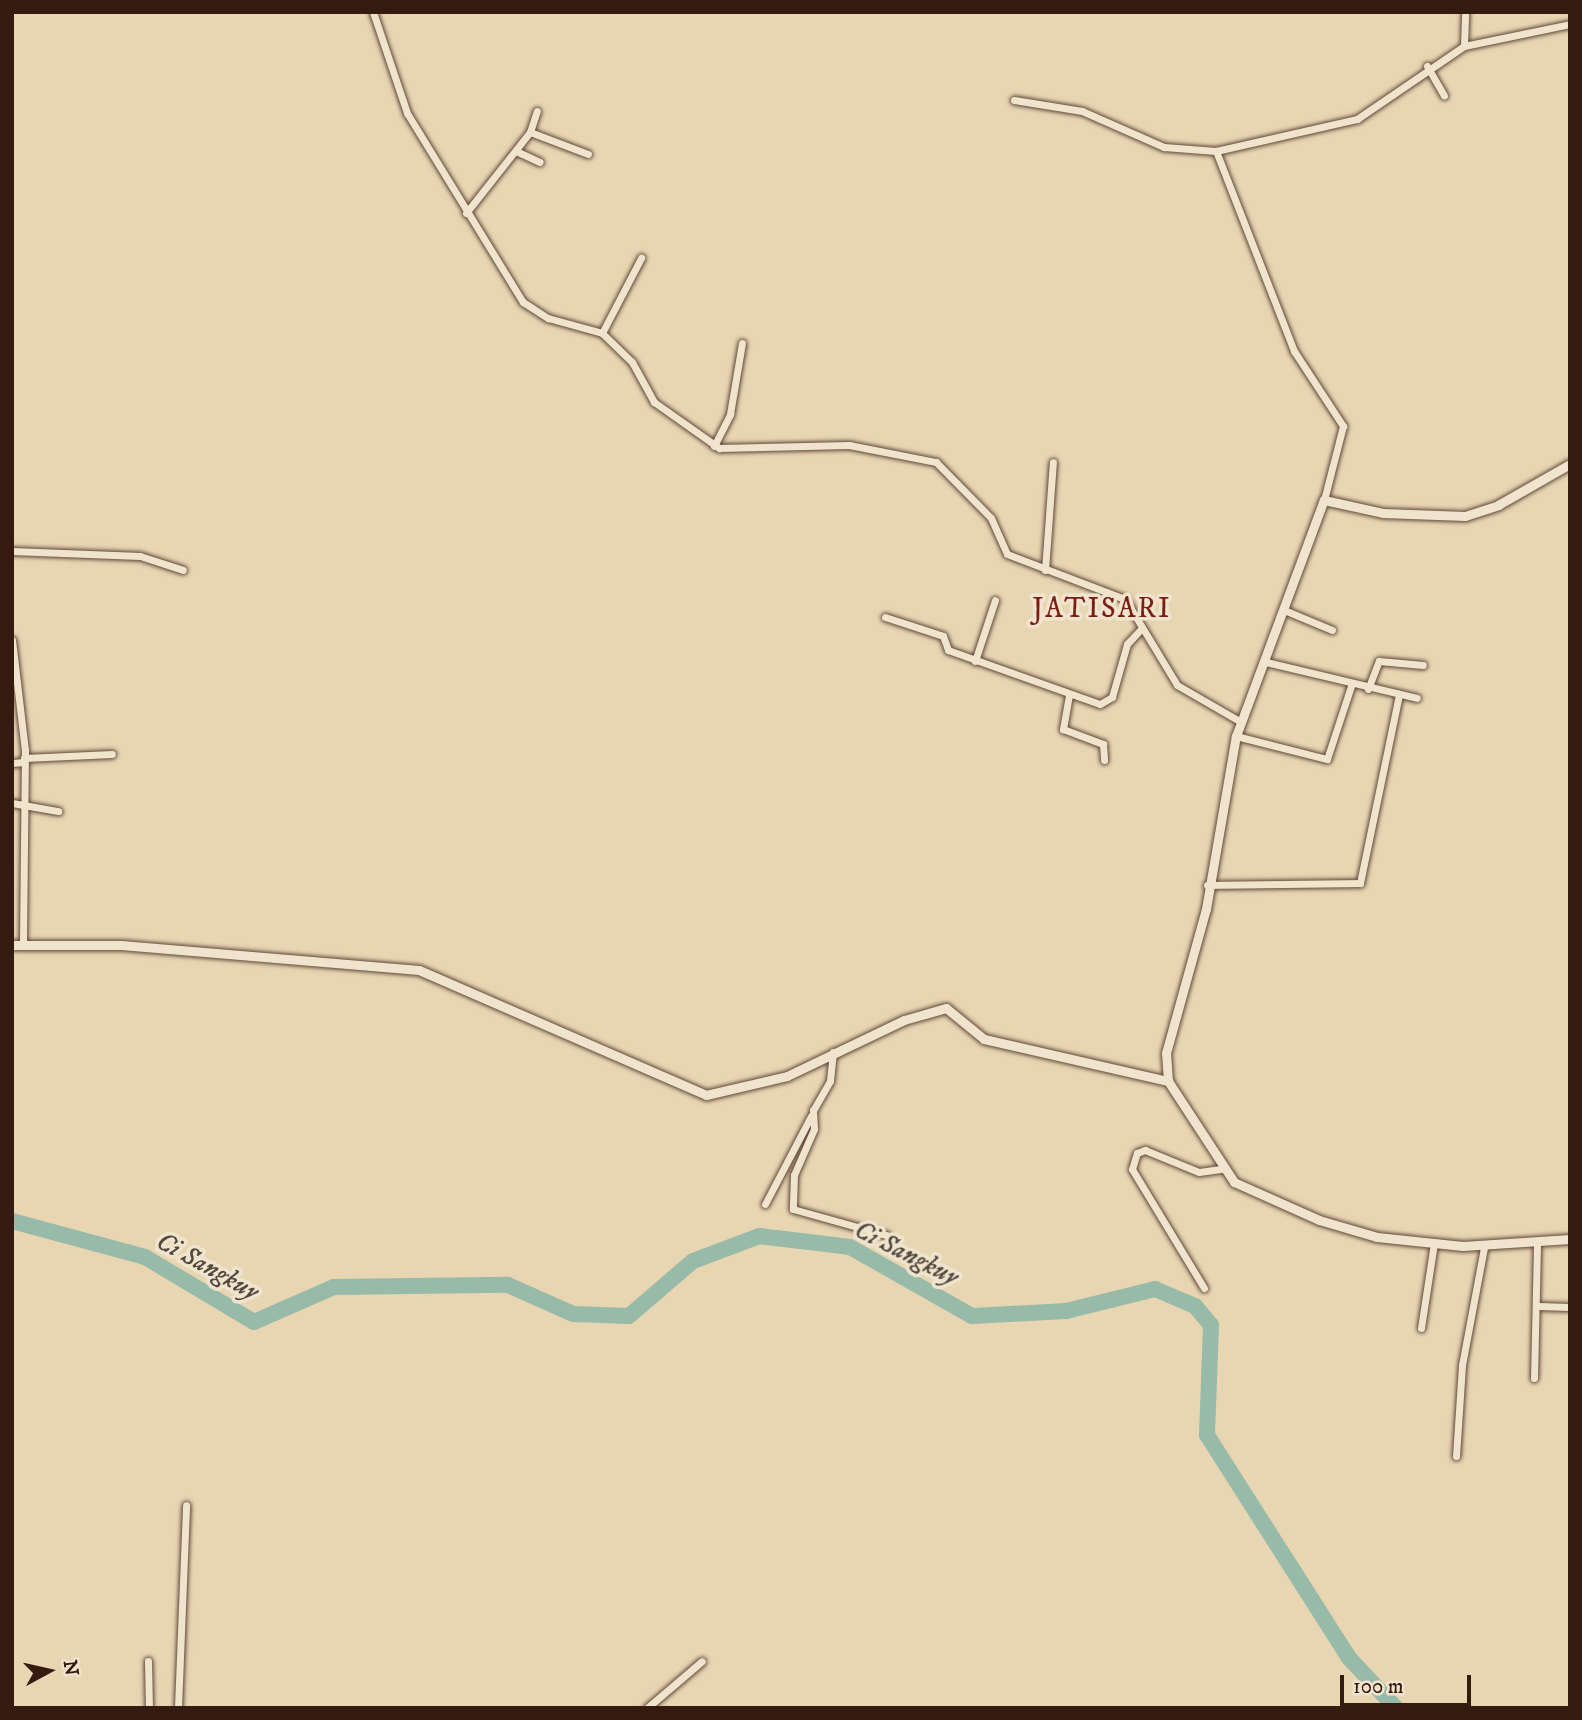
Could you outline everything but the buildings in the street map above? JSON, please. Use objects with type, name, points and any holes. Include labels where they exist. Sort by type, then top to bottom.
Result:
[{"type":"street","points":[[373,12],[407,113],[523,302],[548,318],[602,333],[632,362],[654,402],[714,446],[846,445],[936,462],[991,518],[1007,554],[1125,599],[1139,631],[1182,690],[1241,722]]},
{"type":"street","points":[[1464,46],[1465,12]]},
{"type":"street","points":[[1014,100],[1082,111],[1164,147],[1216,150],[1357,119],[1427,66],[1464,46],[1570,24]]},
{"type":"street","points":[[1427,66],[1444,95]]},
{"type":"street","points":[[466,213],[530,132],[537,111]]},
{"type":"street","points":[[530,132],[588,154]]},
{"type":"street","points":[[516,150],[540,162]]},
{"type":"street","points":[[1168,1081],[1166,1053],[1198,942],[1236,736],[1266,662],[1324,500],[1343,426],[1294,351],[1216,150]]},
{"type":"street","points":[[602,333],[641,258]]},
{"type":"street","points":[[714,446],[730,414],[742,343]]},
{"type":"street","points":[[1045,570],[1053,462]]},
{"type":"street","points":[[1324,500],[1383,513],[1465,516],[1499,505],[1570,464]]},
{"type":"street","points":[[12,551],[140,556],[183,570]]},
{"type":"street","points":[[975,661],[995,600]]},
{"type":"street","points":[[1284,610],[1332,630]]},
{"type":"street","points":[[885,617],[943,636],[947,649],[975,661],[1069,695],[1108,702],[1127,644],[1139,631]]},
{"type":"street","points":[[12,640],[24,760],[23,945]]},
{"type":"street","points":[[1368,689],[1379,661],[1423,665]]},
{"type":"street","points":[[1266,662],[1351,686],[1417,698]]},
{"type":"street","points":[[1236,736],[1327,760],[1351,686]]},
{"type":"street","points":[[1207,885],[1360,883],[1399,694]]},
{"type":"street","points":[[1069,695],[1063,729],[1103,744],[1104,760]]},
{"type":"street","points":[[12,763],[112,754]]},
{"type":"street","points":[[12,803],[58,811]]},
{"type":"street","points":[[12,945],[148,947],[426,971],[706,1095],[787,1076],[919,1013],[946,1008],[984,1039],[1168,1081],[1180,1091],[1222,1169],[1234,1182],[1319,1220],[1434,1243],[1484,1247],[1570,1239]]},
{"type":"street","points":[[765,1204],[830,1081],[833,1052]]},
{"type":"street","points":[[811,1116],[814,1129],[794,1175],[793,1209],[886,1236]]},
{"type":"street","points":[[1204,1288],[1132,1169],[1137,1153],[1145,1150],[1199,1172],[1222,1169]]},
{"type":"street","points":[[1421,1328],[1434,1243]]},
{"type":"street","points":[[1534,1378],[1538,1306],[1537,1243]]},
{"type":"street","points":[[1456,1456],[1462,1365],[1484,1247]]},
{"type":"street","points":[[1538,1306],[1570,1307]]},
{"type":"street","points":[[177,1708],[186,1505]]},
{"type":"street","points":[[148,1661],[149,1708]]},
{"type":"street","points":[[647,1708],[702,1661]]},
{"type":"waterway","name":"Ci Sangkuy","points":[[12,1221],[145,1257],[254,1322],[334,1287],[508,1285],[573,1314],[629,1316],[693,1261],[759,1236],[850,1247],[972,1316],[1066,1311],[1155,1289],[1195,1306],[1211,1325],[1207,1435],[1349,1658],[1396,1708]]},
{"type":"district","name":"JATISARI","points":[[1102,609]]}]
